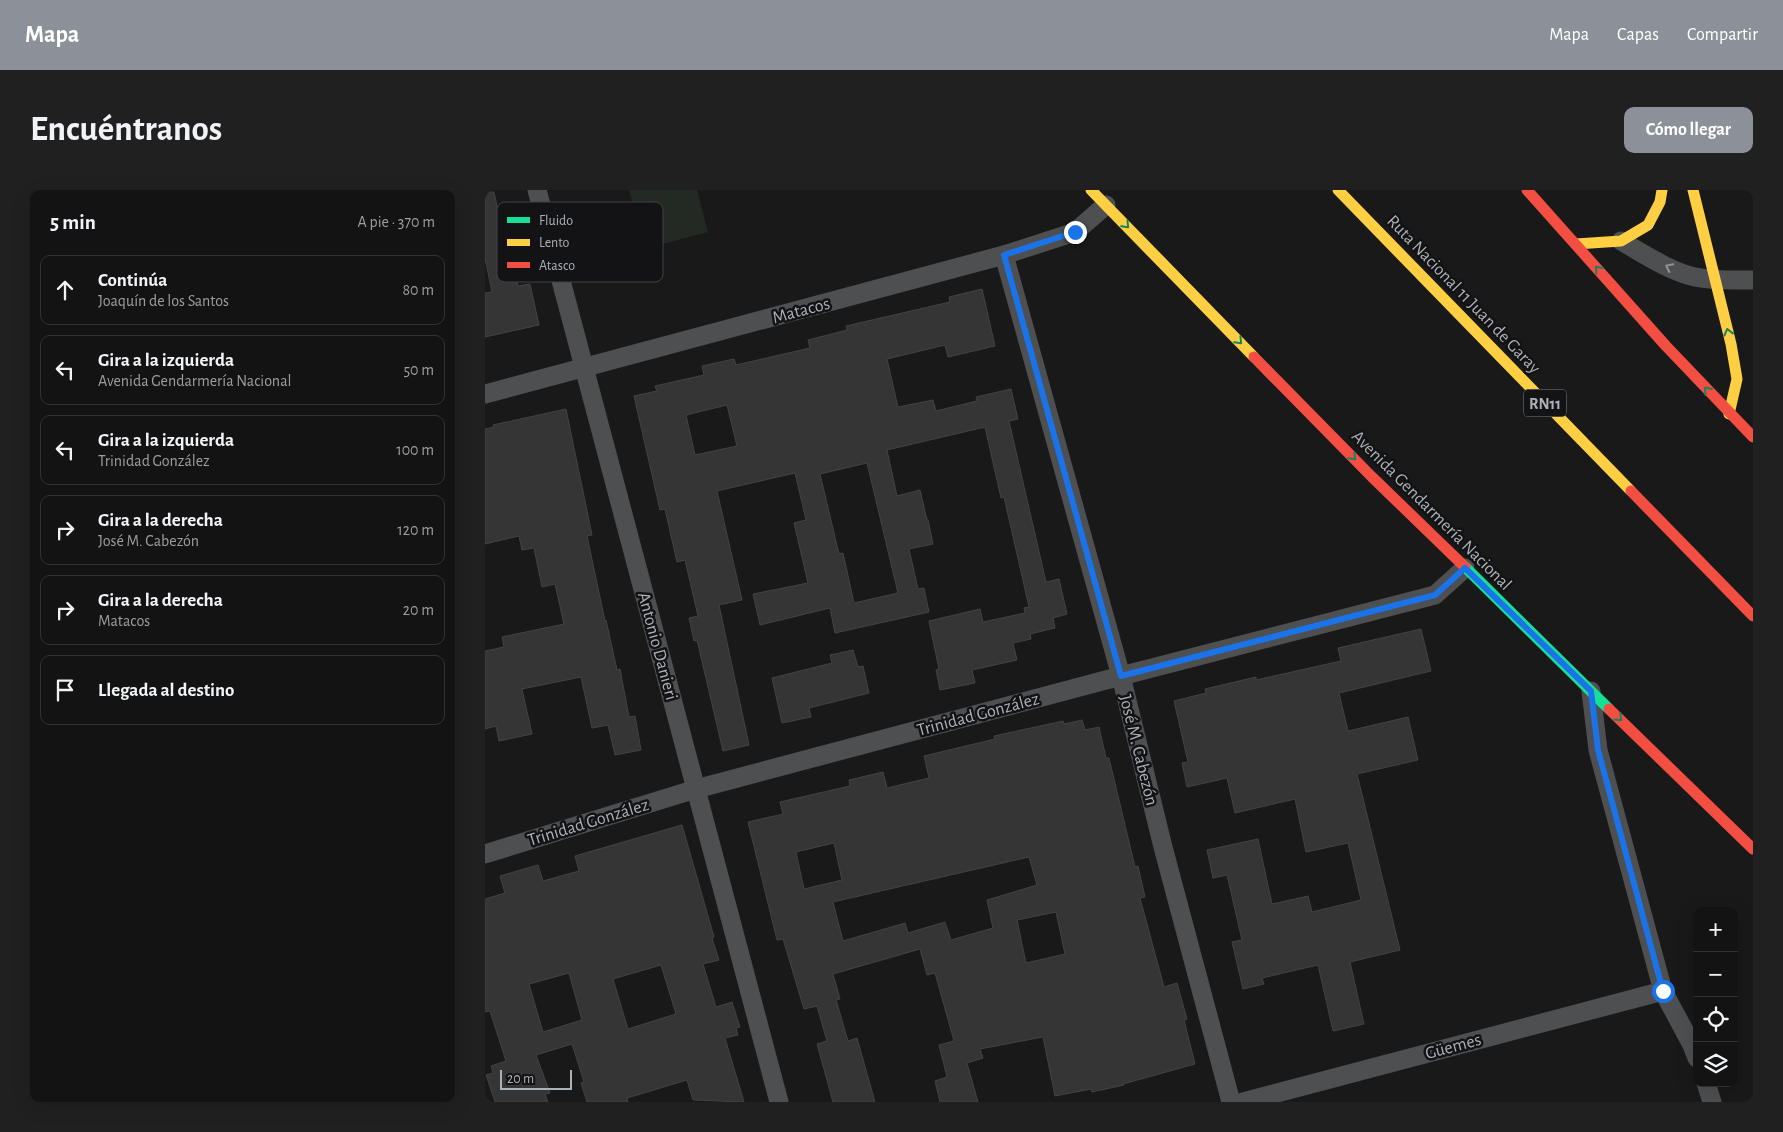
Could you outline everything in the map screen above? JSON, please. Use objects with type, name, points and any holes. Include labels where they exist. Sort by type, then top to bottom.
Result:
[{"type":"main road","name":"Avenida Gendarmería Nacional","points":[[1091,190],[1372,477],[1753,849]]},
{"type":"main road","name":"Ruta Nacional 11 Juan de Garay","points":[[1338,190],[1753,616]]},
{"type":"main road","points":[[1527,190],[1666,346],[1753,437]]},
{"type":"main road","points":[[1576,244],[1621,241],[1648,225],[1660,202],[1662,190]]},
{"type":"main road","points":[[1693,190],[1731,344],[1737,379],[1729,414]]},
{"type":"street","name":"Matacos","points":[[485,394],[1004,255],[1075,232],[1106,205]]},
{"type":"street","points":[[1621,241],[1680,272],[1694,277],[1715,280],[1753,280]]},
{"type":"street","name":"José M. Cabezón","points":[[1004,255],[1121,676],[1163,847],[1231,1102]]},
{"type":"street","name":"Antonio Danieri","points":[[561,282],[779,1102]]},
{"type":"street","name":"Trinidad González","points":[[485,854],[696,789],[1435,595],[1465,568]]},
{"type":"street","points":[[1591,691],[1598,750],[1663,991],[1693,1048]]},
{"type":"street","name":"Güemes","points":[[1243,1102],[1663,991]]},
{"type":"street","points":[[1707,1087],[1712,1102]]},
{"type":"shaded area","points":[[629,190],[697,190],[708,232],[663,244],[663,202],[632,202]]},
{"type":"building","points":[[485,192],[494,192],[497,206],[497,282],[517,282],[518,286],[530,284],[539,325],[485,337],[485,293],[492,292],[485,258]]},
{"type":"building","points":[[982,289],[995,346],[948,357],[945,345],[887,359],[898,407],[933,400],[936,411],[977,401],[976,397],[1011,389],[1018,419],[1009,421],[1046,582],[1059,579],[1067,614],[1053,618],[1055,628],[1030,634],[1031,639],[1013,643],[1017,660],[972,670],[975,683],[940,690],[936,670],[939,669],[929,621],[980,609],[983,622],[1025,613],[1024,608],[1029,607],[1004,497],[1001,498],[985,427],[887,450],[897,496],[920,490],[928,520],[933,544],[909,549],[918,589],[924,588],[929,612],[835,633],[830,608],[760,625],[753,594],[808,583],[794,523],[806,520],[795,473],[717,491],[742,600],[719,605],[749,745],[723,751],[697,640],[694,641],[689,618],[698,616],[685,560],[677,562],[665,509],[660,510],[634,396],[657,391],[655,386],[704,375],[702,366],[734,359],[736,365],[810,348],[808,340],[847,330],[846,326],[950,302],[949,297]],"holes":[[[727,405],[737,446],[695,455],[686,415]],[[867,463],[898,593],[854,603],[843,553],[839,554],[820,474]]]},
{"type":"building","points":[[566,409],[592,535],[587,536],[605,621],[617,670],[620,669],[629,717],[635,716],[641,750],[615,755],[608,725],[592,728],[581,677],[522,689],[532,734],[499,741],[496,726],[485,729],[485,651],[504,647],[502,637],[564,624],[555,584],[542,587],[534,548],[522,550],[519,536],[485,544],[485,429],[494,427],[493,425]]},
{"type":"building","points":[[1421,629],[1431,671],[1339,693],[1348,731],[1408,717],[1418,760],[1357,774],[1400,950],[1350,962],[1364,1024],[1333,1031],[1318,965],[1262,978],[1264,984],[1243,989],[1232,942],[1242,940],[1227,875],[1213,878],[1207,850],[1258,839],[1272,904],[1308,896],[1312,912],[1361,900],[1348,843],[1306,852],[1295,799],[1235,813],[1227,778],[1187,787],[1182,763],[1188,762],[1174,701],[1206,693],[1205,689],[1341,661],[1338,648]]},
{"type":"building","points":[[853,650],[858,667],[863,666],[869,693],[809,708],[811,717],[782,723],[772,678],[832,663],[830,655]]},
{"type":"building","points":[[1082,720],[1085,730],[1099,727],[1106,758],[1109,758],[1135,867],[1138,866],[1145,897],[1140,898],[1164,987],[1177,983],[1187,1019],[1184,1020],[1195,1064],[1124,1085],[1092,1092],[1091,1089],[1055,1096],[1043,1037],[980,1049],[983,1058],[967,1063],[978,1102],[940,1102],[935,1081],[947,1077],[939,1045],[954,1041],[935,973],[927,975],[920,949],[833,974],[840,999],[836,1000],[848,1041],[857,1038],[875,1102],[833,1102],[817,1044],[827,1041],[817,1006],[804,1009],[783,939],[777,940],[748,822],[783,814],[780,802],[850,786],[849,780],[883,772],[887,788],[929,778],[924,756],[995,739],[994,736],[1063,721],[1064,724]],"holes":[[[834,843],[842,880],[804,889],[796,852]],[[1029,857],[1037,885],[987,900],[993,928],[951,940],[945,922],[908,933],[905,923],[843,941],[833,902]],[[1056,912],[1065,954],[1026,963],[1017,920]]]},
{"type":"building","points":[[682,825],[719,960],[703,964],[716,1007],[732,1002],[740,1027],[736,1028],[738,1035],[725,1038],[744,1102],[693,1100],[687,1080],[627,1098],[628,1102],[587,1102],[581,1083],[584,1082],[572,1044],[536,1055],[550,1093],[545,1094],[548,1102],[495,1102],[486,1075],[493,1073],[491,1066],[506,1061],[490,1011],[485,1012],[485,899],[505,893],[500,876],[538,865],[543,881],[579,871],[575,856]],"holes":[[[661,965],[676,1014],[628,1029],[613,979]],[[569,973],[582,1020],[543,1032],[529,984]]]},
{"type":"traffic: fast","points":[[1465,567],[1609,709]]},
{"type":"traffic: slow","points":[[1091,190],[1254,357]]},
{"type":"traffic: slow","points":[[1338,190],[1631,491]]},
{"type":"traffic: slow","points":[[1576,244],[1621,241],[1648,225],[1660,202],[1662,190]]},
{"type":"traffic: slow","points":[[1693,190],[1731,344],[1737,379],[1729,414]]},
{"type":"traffic: jam","points":[[1527,190],[1666,346],[1753,437]]},
{"type":"traffic: jam","points":[[1254,357],[1372,477],[1465,567]]},
{"type":"traffic: jam","points":[[1631,491],[1753,616]]},
{"type":"traffic: jam","points":[[1609,709],[1753,849]]},
{"type":"route","points":[[1075,232],[1004,255],[1121,676],[1435,595],[1465,568],[1591,691],[1598,750],[1663,991]]}]
